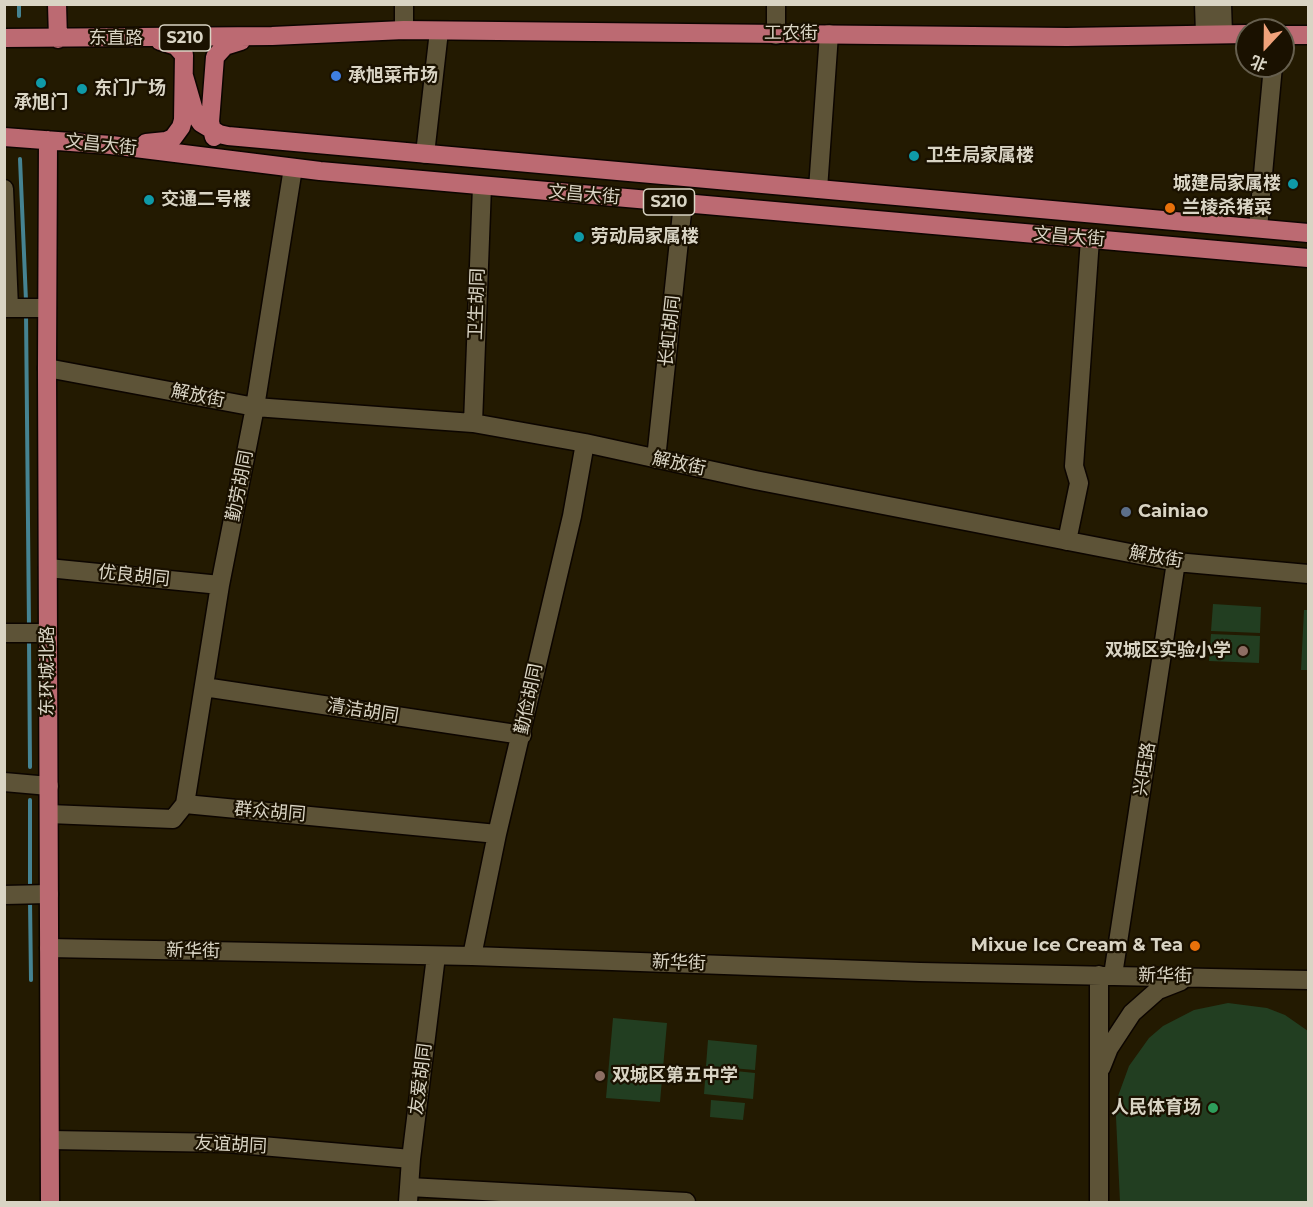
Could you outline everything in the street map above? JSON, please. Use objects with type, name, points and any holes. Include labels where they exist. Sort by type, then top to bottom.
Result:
[{"type":"main road","points":[[57,4],[58,39]]},
{"type":"main road","name":"工农街","points":[[335,35],[404,30],[1067,37],[1235,34]]},
{"type":"main road","name":"东直路","points":[[7,38],[148,39],[335,35]]},
{"type":"main road","points":[[211,129],[213,65],[219,51],[233,42],[272,36]]},
{"type":"main road","points":[[111,145],[166,141],[178,133],[183,120],[185,62],[181,50],[170,43],[148,39]]},
{"type":"main road","points":[[184,76],[195,114],[201,123],[211,129],[219,143],[225,147],[320,171]]},
{"type":"main road","name":"文昌大街","points":[[211,129],[219,134],[254,139],[1308,233]]},
{"type":"main road","name":"文昌大街","points":[[5,137],[111,145],[320,171],[1308,258]]},
{"type":"main road","name":"东环城北路","points":[[48,140],[22,308],[47,368],[48,568],[35,633],[49,814],[36,894],[49,948],[50,1203]]},
{"type":"street","points":[[404,4],[404,30]]},
{"type":"street","points":[[776,4],[776,35]]},
{"type":"street","points":[[1204,4],[1214,34]]},
{"type":"street","points":[[1214,34],[1222,4]]},
{"type":"street","points":[[425,154],[439,31]]},
{"type":"street","points":[[818,189],[829,34]]},
{"type":"street","points":[[1258,228],[1272,78]]},
{"type":"street","name":"勤劳胡同","points":[[185,804],[220,585],[255,407],[293,168]]},
{"type":"street","name":"卫生胡同","points":[[473,423],[482,186]]},
{"type":"street","points":[[4,189],[22,308]]},
{"type":"street","name":"长虹胡同","points":[[656,459],[683,203]]},
{"type":"street","points":[[1067,541],[1079,483],[1074,466],[1090,239]]},
{"type":"street","name":"解放街","points":[[47,368],[255,407],[473,423],[585,443],[1176,562],[1308,574]]},
{"type":"street","name":"勤俭胡同","points":[[472,956],[497,834],[572,516],[585,443]]},
{"type":"street","name":"兴旺路","points":[[1099,1203],[1098,1081],[1106,975],[1176,562]]},
{"type":"street","name":"优良胡同","points":[[48,568],[220,585]]},
{"type":"street","points":[[4,633],[35,633]]},
{"type":"street","name":"清洁胡同","points":[[204,687],[522,735]]},
{"type":"street","points":[[4,782],[48,786]]},
{"type":"street","points":[[49,814],[173,819],[185,804]]},
{"type":"street","name":"群众胡同","points":[[185,804],[497,834]]},
{"type":"street","points":[[4,895],[36,894]]},
{"type":"street","name":"新华街","points":[[49,948],[472,956],[920,972],[1308,980]]},
{"type":"street","name":"友爱胡同","points":[[408,1195],[436,956]]},
{"type":"street","points":[[1098,1081],[1109,1048],[1132,1013],[1158,990],[1172,983],[1200,977]]},
{"type":"street","name":"友谊胡同","points":[[50,1140],[226,1143],[411,1159]]},
{"type":"street","points":[[408,1195],[686,1203]]},
{"type":"green space","points":[[1213,604],[1261,607],[1260,633],[1211,631]]},
{"type":"green space","points":[[1304,610],[1308,610],[1308,670],[1301,670]]},
{"type":"green space","points":[[1211,634],[1260,636],[1259,663],[1209,661]]},
{"type":"green space","name":"人民体育场","points":[[1228,1003],[1267,1008],[1285,1015],[1308,1031],[1308,1202],[1120,1202],[1117,1099],[1129,1066],[1149,1038],[1163,1026],[1194,1010]]},
{"type":"green space","points":[[613,1018],[667,1023],[660,1102],[606,1098]]},
{"type":"green space","points":[[708,1040],[757,1045],[755,1070],[706,1066]]},
{"type":"green space","points":[[706,1068],[755,1073],[753,1099],[704,1094]]},
{"type":"green space","points":[[711,1100],[745,1103],[743,1120],[710,1117]]},
{"type":"waterway","points":[[19,4],[19,16]]},
{"type":"waterway","points":[[20,159],[26,301]]},
{"type":"waterway","points":[[26,312],[29,628]]},
{"type":"waterway","points":[[29,639],[30,767]]},
{"type":"waterway","points":[[30,800],[30,890]]},
{"type":"waterway","points":[[30,900],[31,980]]},
{"type":"place","name":"承旭菜市场","points":[[336,76]]},
{"type":"place","name":"承旭门","points":[[41,83]]},
{"type":"place","name":"东门广场","points":[[82,89]]},
{"type":"place","name":"卫生局家属楼","points":[[914,156]]},
{"type":"place","name":"城建局家属楼","points":[[1293,184]]},
{"type":"place","name":"交通二号楼","points":[[149,200]]},
{"type":"place","name":"兰棱杀猪菜","points":[[1170,208]]},
{"type":"place","name":"劳动局家属楼","points":[[579,237]]},
{"type":"place","name":"Cainiao","points":[[1126,512]]},
{"type":"place","name":"双城区实验小学","points":[[1243,651]]},
{"type":"place","name":"Mixue Ice Cream & Tea","points":[[1195,946]]},
{"type":"place","name":"双城区第五中学","points":[[600,1076]]},
{"type":"place","name":"人民体育场","points":[[1213,1108]]}]
